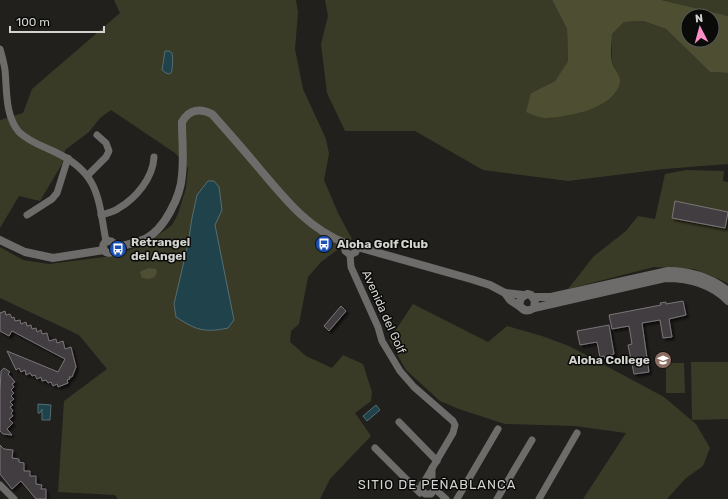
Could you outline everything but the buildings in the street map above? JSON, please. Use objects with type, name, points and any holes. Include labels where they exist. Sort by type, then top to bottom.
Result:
[{"type":"street","points":[[0,49],[4,67],[8,106],[13,121],[19,132],[29,139],[68,158],[88,176],[96,189],[106,241],[103,245],[104,250]]},
{"type":"street","points":[[0,240],[25,252],[53,258],[104,250],[109,253],[114,251],[115,248],[146,238],[158,230],[167,219],[175,201],[182,176],[182,122],[188,114],[199,110],[212,114],[293,208],[318,228],[333,238],[347,244],[471,279],[490,285],[505,293],[531,295],[534,297],[551,297],[668,271],[693,273],[713,281],[728,291]]},
{"type":"street","points":[[88,176],[106,157],[109,151],[106,143],[97,135]]},
{"type":"street","points":[[101,215],[118,209],[142,187],[149,177],[154,165],[154,157]]},
{"type":"street","points":[[28,215],[52,199],[57,193],[68,158]]},
{"type":"street","points":[[106,241],[112,241],[115,248]]},
{"type":"street","points":[[347,244],[345,251],[350,255],[356,252],[356,246]]},
{"type":"street","name":"Avenida del Golf","points":[[350,255],[351,267],[378,327],[382,341],[400,371],[414,387],[453,421],[455,425],[453,433],[421,486],[420,495]]},
{"type":"street","points":[[505,293],[510,300],[522,308],[530,310],[665,278],[678,278],[700,283],[720,293],[728,301]]},
{"type":"street","points":[[522,308],[519,301],[523,295]]},
{"type":"street","points":[[534,297],[534,308]]},
{"type":"street","points":[[399,422],[437,460]]},
{"type":"street","points":[[456,499],[498,429]]},
{"type":"street","points":[[538,499],[577,432]]},
{"type":"street","points":[[497,499],[532,440]]},
{"type":"street","points":[[375,448],[420,495],[429,495],[433,493],[435,489]]},
{"type":"street","points":[[432,468],[432,482],[435,485],[435,489],[446,499]]},
{"type":"street","points":[[424,482],[428,480],[432,482]]},
{"type":"street","points":[[0,485],[14,499]]},
{"type":"green space","points":[[114,0],[296,0],[298,12],[295,49],[303,89],[326,139],[329,154],[324,180],[338,213],[352,239],[321,262],[308,277],[299,324],[291,331],[290,342],[306,356],[332,368],[343,355],[363,364],[372,392],[371,401],[355,413],[371,436],[330,479],[320,499],[118,499],[115,495],[58,492],[64,401],[107,369],[79,335],[0,298],[0,247],[23,260],[49,264],[112,256],[146,244],[172,225],[178,214],[186,188],[188,168],[175,153],[111,110],[100,118],[89,132],[65,150],[62,164],[40,201],[19,196],[0,228],[0,120],[23,113],[32,89],[120,13]]},
{"type":"green space","points":[[325,0],[552,0],[567,29],[568,61],[555,81],[531,93],[541,118],[566,116],[582,112],[620,80],[612,61],[612,34],[624,22],[643,21],[666,29],[680,43],[680,48],[685,48],[710,72],[728,73],[728,164],[664,169],[568,181],[483,170],[415,131],[345,131],[327,93],[321,44],[328,16]]},
{"type":"green space","points":[[552,0],[662,0],[695,8],[680,8],[680,43],[666,29],[643,21],[624,22],[612,34],[611,59],[620,82],[616,91],[609,99],[600,105],[576,114],[553,118],[543,118],[526,112],[531,93],[555,81],[568,61],[567,29]]},
{"type":"green space","points":[[663,0],[728,0],[728,16],[720,14],[720,8],[694,8]]},
{"type":"green space","points":[[720,14],[728,16],[728,73],[710,72],[685,48],[720,48]]},
{"type":"green space","points":[[686,170],[724,171],[723,181],[728,182],[728,284],[694,269],[654,267],[568,289],[594,256],[626,231],[638,216],[655,219],[665,174]]},
{"type":"green space","points":[[149,268],[156,269],[157,272],[155,277],[150,279],[142,278],[140,273],[141,271]]},
{"type":"green space","points":[[413,304],[488,342],[507,326],[542,336],[569,346],[664,397],[696,424],[710,448],[703,466],[686,478],[667,499],[583,499],[626,433],[575,426],[505,424],[459,409],[440,401],[406,370],[389,340]]},
{"type":"green space","points":[[691,362],[728,362],[728,419],[692,420]]},
{"type":"green space","points":[[666,363],[684,363],[685,393],[666,393]]},
{"type":"water","points":[[165,51],[172,53],[173,60],[172,71],[169,74],[162,70]]},
{"type":"water","points":[[208,181],[214,181],[219,187],[222,210],[215,225],[234,320],[228,328],[213,330],[195,328],[176,317],[174,304],[188,244],[197,195]]},
{"type":"water","points":[[38,404],[51,405],[50,420],[42,420],[42,409],[40,413],[38,413]]},
{"type":"water","points":[[376,405],[380,410],[367,421],[363,416]]},
{"type":"place","name":"Aloha Golf Club","points":[[324,244]]},
{"type":"place","name":"Retrangel del Angel","points":[[118,249]]},
{"type":"place","name":"Aloha College","points":[[663,360]]},
{"type":"district","name":"SITIO DE PEÑABLANCA","points":[[437,484]]}]
